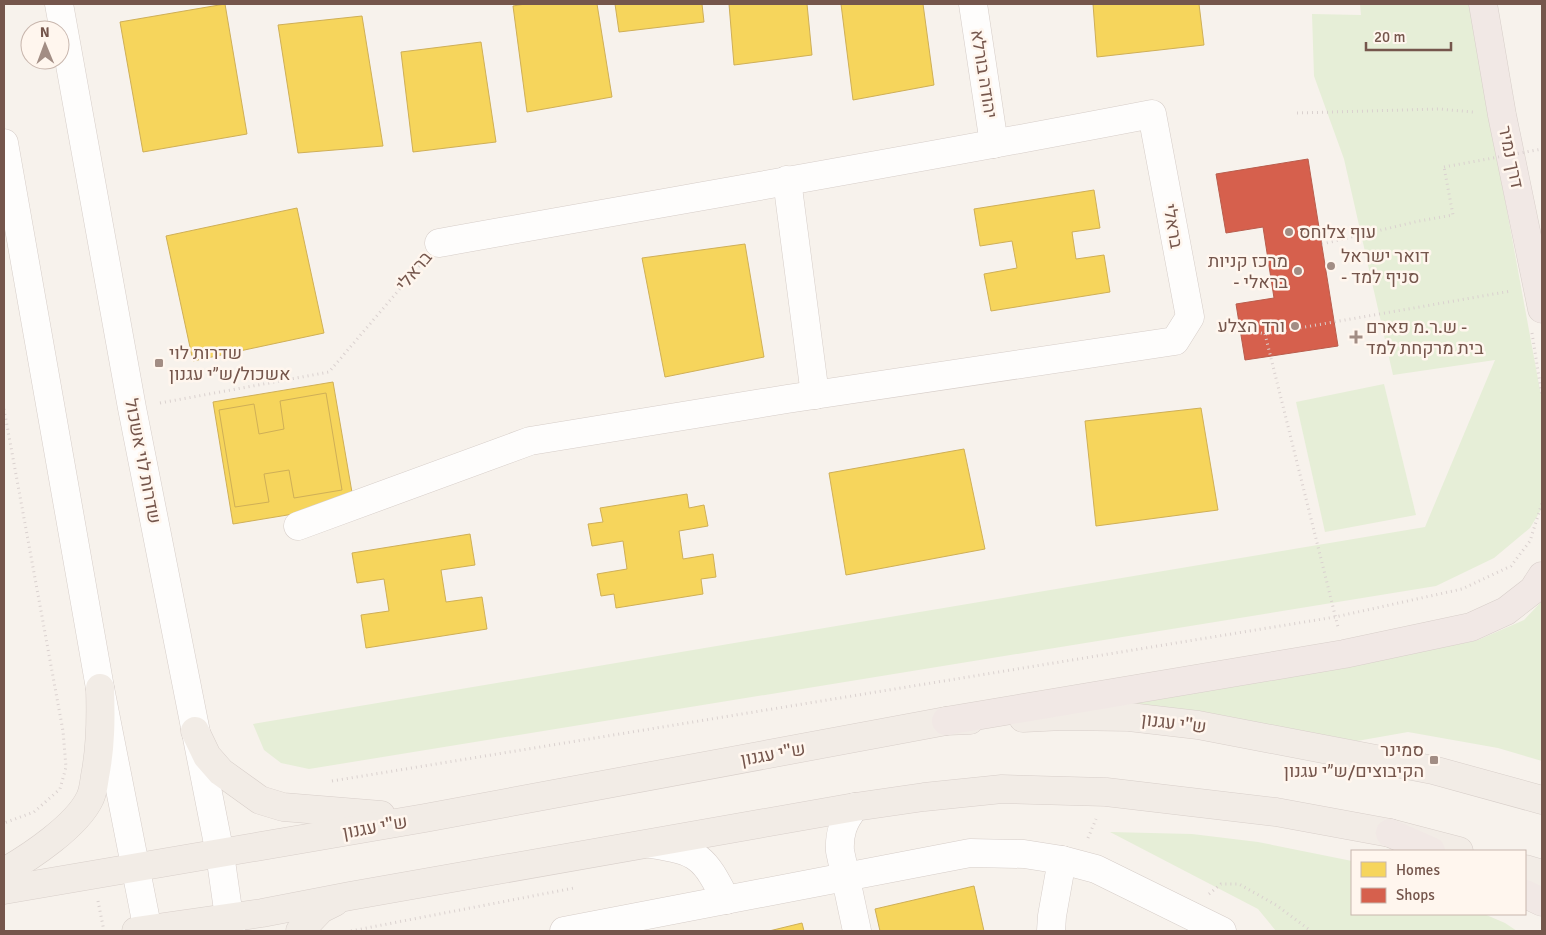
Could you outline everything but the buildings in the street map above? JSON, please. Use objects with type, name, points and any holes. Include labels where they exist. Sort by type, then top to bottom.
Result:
[{"type":"highway","name":"דרך נמיר","points":[[1483,4],[1502,115],[1540,298]]},
{"type":"highway","points":[[946,721],[1344,654],[1471,627],[1506,611],[1533,590],[1542,576]]},
{"type":"highway","points":[[1390,833],[1429,850]]},
{"type":"highway","points":[[1526,894],[1542,902]]},
{"type":"main road","points":[[4,872],[27,859],[58,834],[78,816],[90,797],[99,756],[101,727],[100,688]]},
{"type":"main road","name":"ש''י עגנון","points":[[4,890],[425,818],[946,721],[1063,716],[1129,717],[1198,725],[1433,770],[1542,800]]},
{"type":"main road","points":[[195,731],[207,756],[221,772],[260,800],[283,807],[425,818]]},
{"type":"main road","points":[[144,931],[230,924],[262,913],[350,896],[855,807],[924,797],[1002,789],[1106,792],[1276,812],[1390,833],[1455,850]]},
{"type":"main road","points":[[1526,869],[1542,874]]},
{"type":"main road","points":[[300,931],[321,909],[350,896]]},
{"type":"street","name":"שדרות לוי אשכול","points":[[59,4],[132,408],[220,854],[230,924]]},
{"type":"street","name":"יהודה בורלא","points":[[973,4],[994,144]]},
{"type":"street","name":"בראלי","points":[[439,243],[1152,114],[1190,316]]},
{"type":"street","points":[[4,143],[100,688],[135,868],[144,931]]},
{"type":"street","points":[[787,180],[815,395]]},
{"type":"street","points":[[298,526],[530,441],[815,395],[1175,341],[1190,316]]},
{"type":"street","points":[[855,807],[847,817],[839,839],[840,852],[857,931]]},
{"type":"street","points":[[650,844],[678,848],[693,854],[704,862],[726,900]]},
{"type":"street","points":[[564,931],[970,854],[1024,854],[1070,862],[1096,869],[1222,931]]},
{"type":"street","points":[[1051,931],[1052,916],[1070,862]]},
{"type":"path","points":[[1296,113],[1439,109],[1502,115]]},
{"type":"path","points":[[1322,244],[1453,215],[1444,167],[1542,149]]},
{"type":"path","name":"בראלי","points":[[132,408],[330,372],[439,243]]},
{"type":"path","points":[[1190,316],[1265,334],[1540,298]]},
{"type":"path","points":[[1265,334],[1344,654]]},
{"type":"path","points":[[4,409],[63,731],[66,767],[60,789],[34,812],[4,823]]},
{"type":"path","points":[[332,781],[1335,617],[1462,589],[1511,566],[1530,541],[1542,504]]},
{"type":"path","points":[[1070,862],[1106,792]]},
{"type":"path","points":[[1186,913],[1221,884],[1239,884],[1276,905],[1311,931]]},
{"type":"green space","points":[[1360,4],[1469,4],[1542,401],[1542,508],[1530,528],[1494,558],[1436,586],[309,769],[281,763],[264,750],[253,724],[1425,527],[1495,360],[1393,375],[1344,159],[1314,76],[1312,14],[1361,15]]},
{"type":"green space","points":[[1384,384],[1416,515],[1325,532],[1296,402]]},
{"type":"green space","points":[[1542,601],[1542,761],[1498,748],[1408,732],[1357,741],[1197,713],[1107,701],[1347,667],[1478,640],[1524,620]]},
{"type":"green space","points":[[1110,832],[1192,834],[1258,842],[1351,861],[1351,915],[1486,915],[1505,923],[1517,931],[1276,931],[1258,909]]},
{"type":"place","name":"עוף צלוחס","points":[[1289,232]]},
{"type":"place","name":"דואר ישראל - סניף למד","points":[[1331,266]]},
{"type":"place","name":"מרכז קניות - בראלי","points":[[1298,271]]},
{"type":"place","name":"ורד הצלע","points":[[1295,326]]},
{"type":"place","name":"ש.ר.מ פארם - בית מרקחת למד","points":[[1356,337]]},
{"type":"place","name":"שדרות לוי אשכול/ש״י עגנון","points":[[159,363]]},
{"type":"place","name":"סמינר הקיבוצים/ש״י עגנון","points":[[1434,760]]}]
